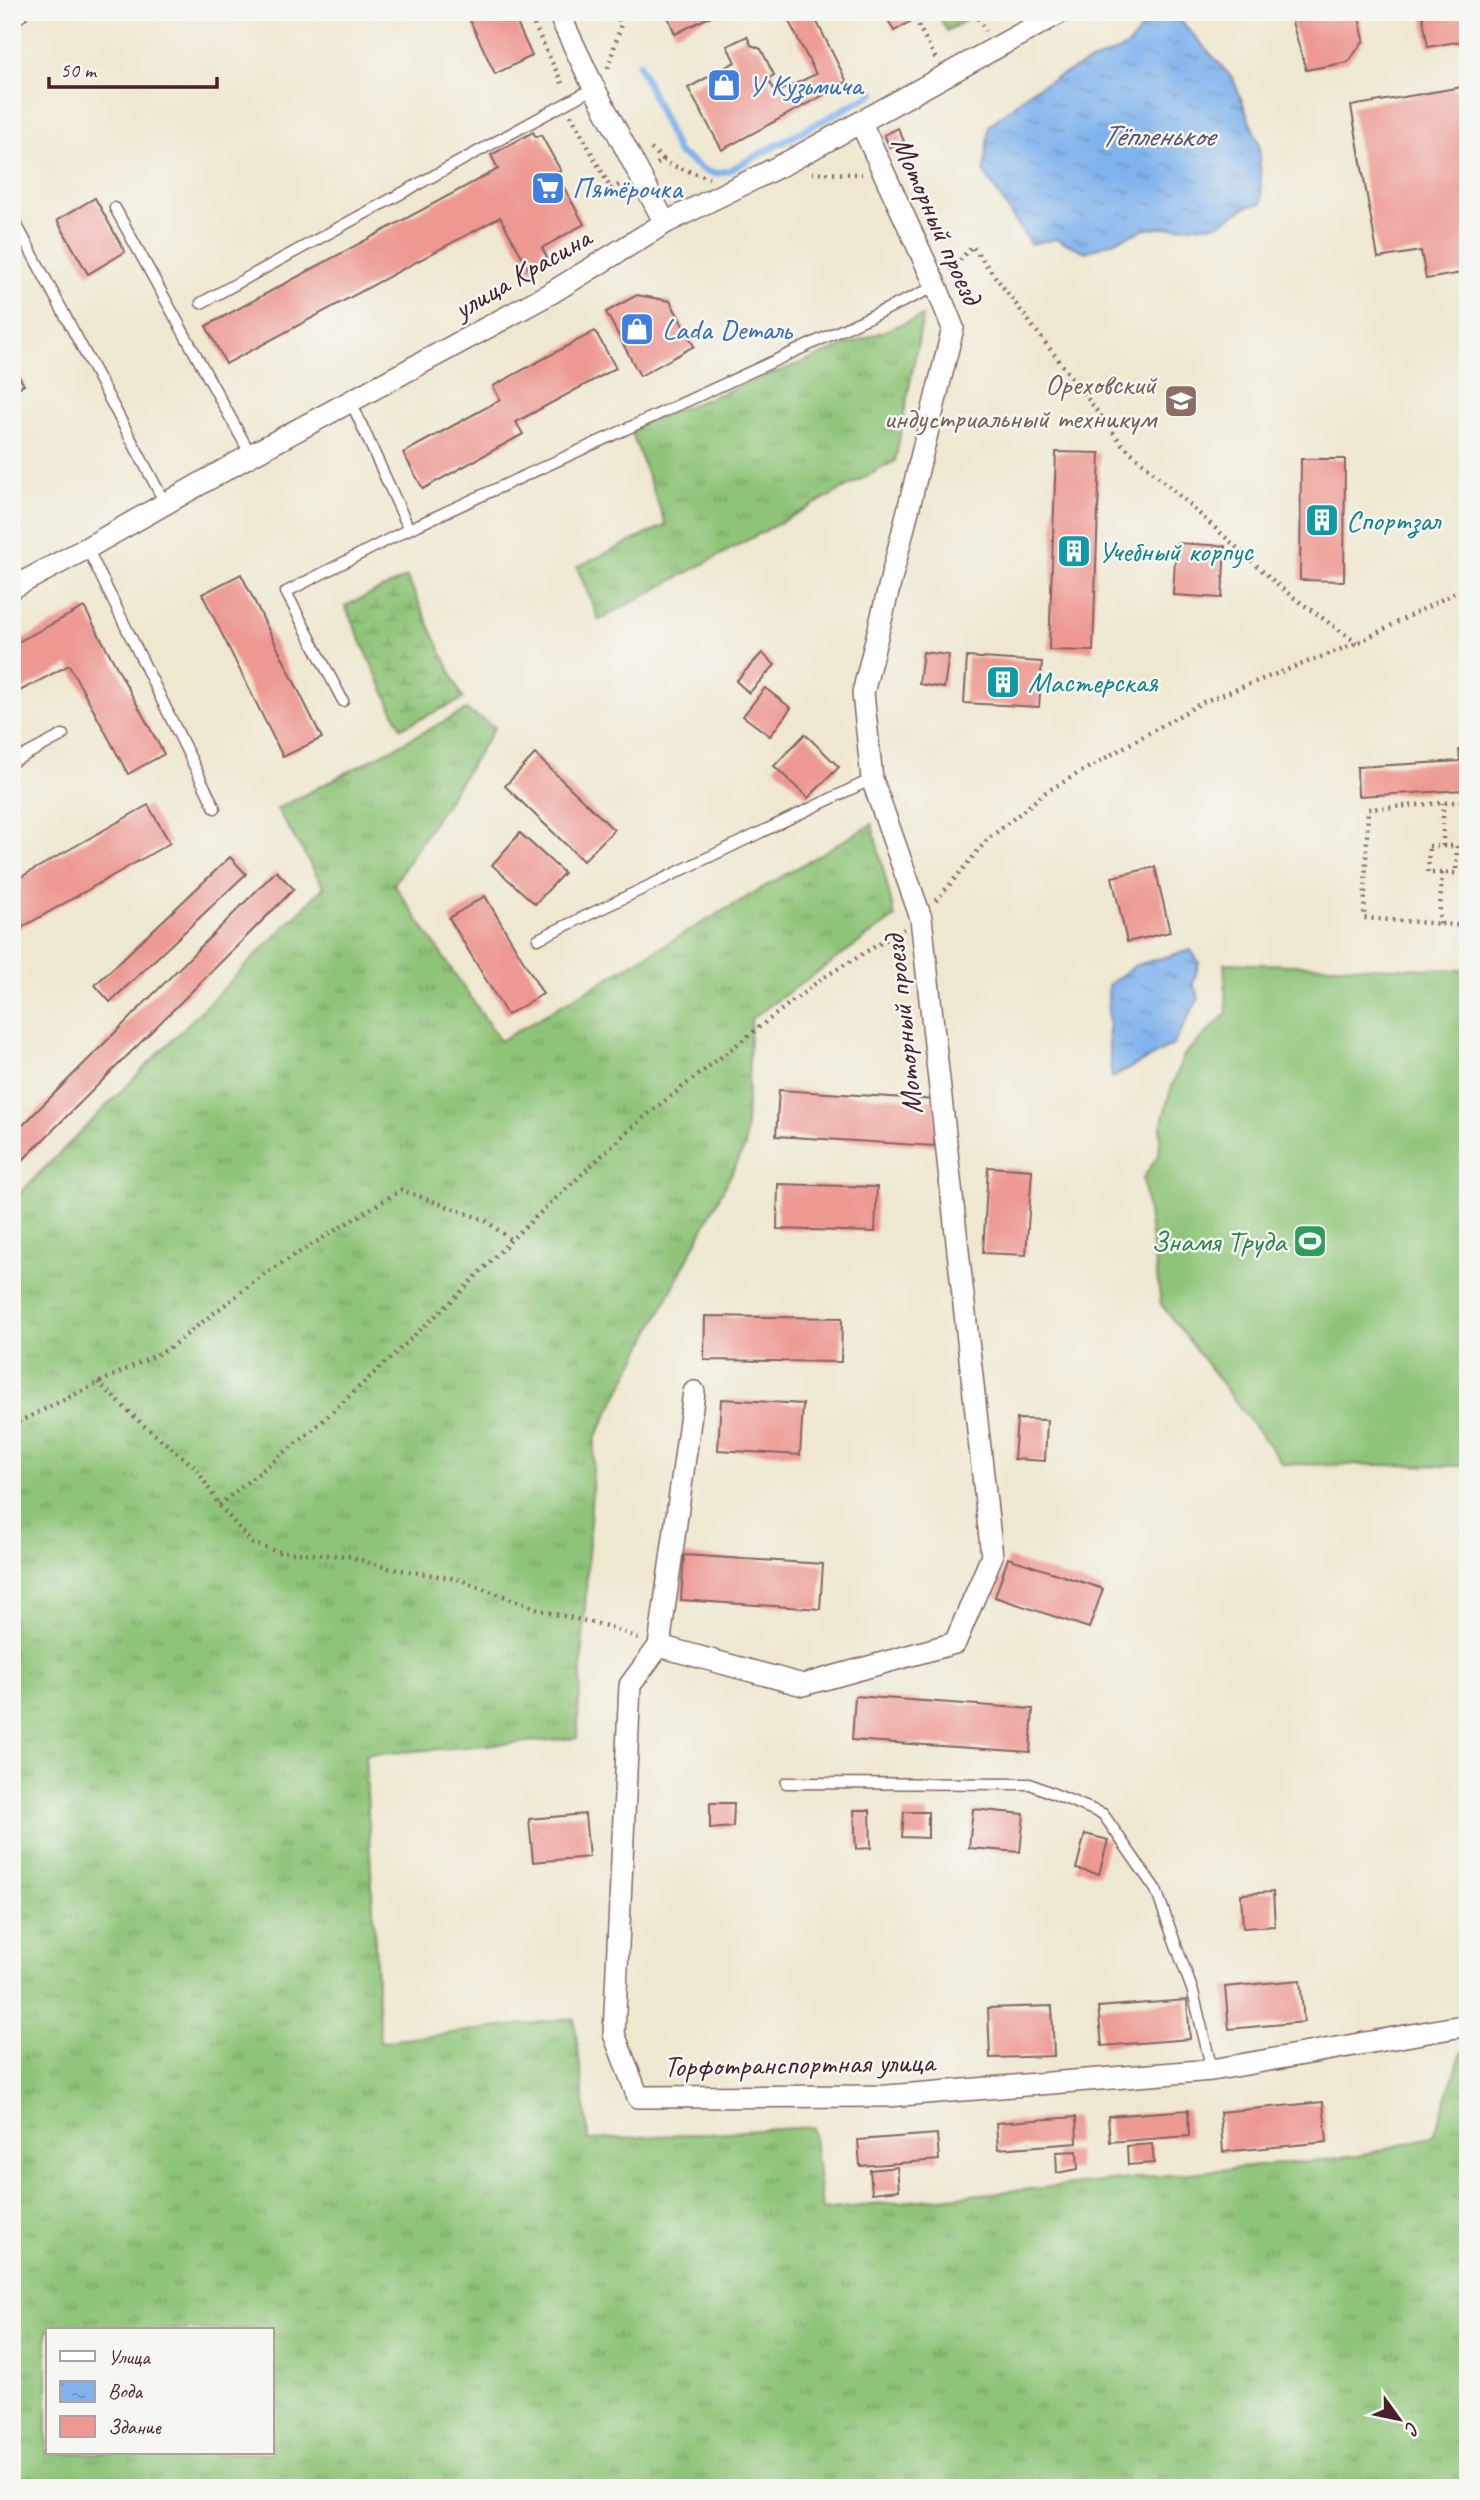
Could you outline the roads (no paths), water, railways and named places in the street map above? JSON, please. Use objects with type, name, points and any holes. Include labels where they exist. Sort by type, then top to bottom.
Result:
[{"type":"street","points":[[558,12],[594,88],[665,223]]},
{"type":"street","points":[[566,12],[573,41]]},
{"type":"street","name":"улица Красина","points":[[12,588],[588,272],[665,223],[788,162],[1061,12]]},
{"type":"street","name":"Моторный проезд","points":[[659,1646],[803,1685],[955,1643],[992,1556],[921,918],[872,779],[863,693],[953,328],[932,289],[861,122]]},
{"type":"street","name":"Торфотранспортная улица","points":[[694,1392],[659,1646],[630,1685],[614,2034],[638,2096],[888,2096],[1212,2070],[1468,2025]]},
{"type":"lane","points":[[201,303],[594,88]]},
{"type":"lane","points":[[115,208],[251,455]]},
{"type":"lane","points":[[12,216],[165,503]]},
{"type":"lane","points":[[343,701],[286,593],[410,528],[932,289]]},
{"type":"lane","points":[[351,402],[410,528]]},
{"type":"lane","points":[[87,548],[215,808]]},
{"type":"lane","points":[[12,762],[63,735]]},
{"type":"lane","points":[[538,939],[872,779]]},
{"type":"lane","points":[[786,1783],[1030,1784],[1103,1814],[1156,1890],[1193,1992],[1212,2070]]},
{"type":"water","name":"Тёпленькое","points":[[1171,16],[1182,22],[1233,79],[1259,144],[1262,203],[1246,207],[1219,224],[1146,229],[1086,252],[1056,239],[1030,244],[984,172],[989,126],[1032,90],[1127,47],[1146,23]]},
{"type":"water","points":[[1191,950],[1199,963],[1193,984],[1199,998],[1173,1045],[1112,1078],[1108,985],[1136,965]]},
{"type":"waterway","points":[[639,64],[678,153],[707,172],[714,173],[730,170],[874,93]]},
{"type":"place","name":"У Кузьмича","points":[[724,85]]},
{"type":"place","name":"Пятёрочка","points":[[548,188]]},
{"type":"place","name":"Lada Dеталь","points":[[637,329]]},
{"type":"place","name":"Ореховский индустриальный техникум","points":[[1181,401]]},
{"type":"place","name":"Спортзал","points":[[1322,520]]},
{"type":"place","name":"Учебный корпус","points":[[1074,551]]},
{"type":"place","name":"Мастерская","points":[[1003,682]]},
{"type":"place","name":"Знамя Труда","points":[[1310,1241]]}]
